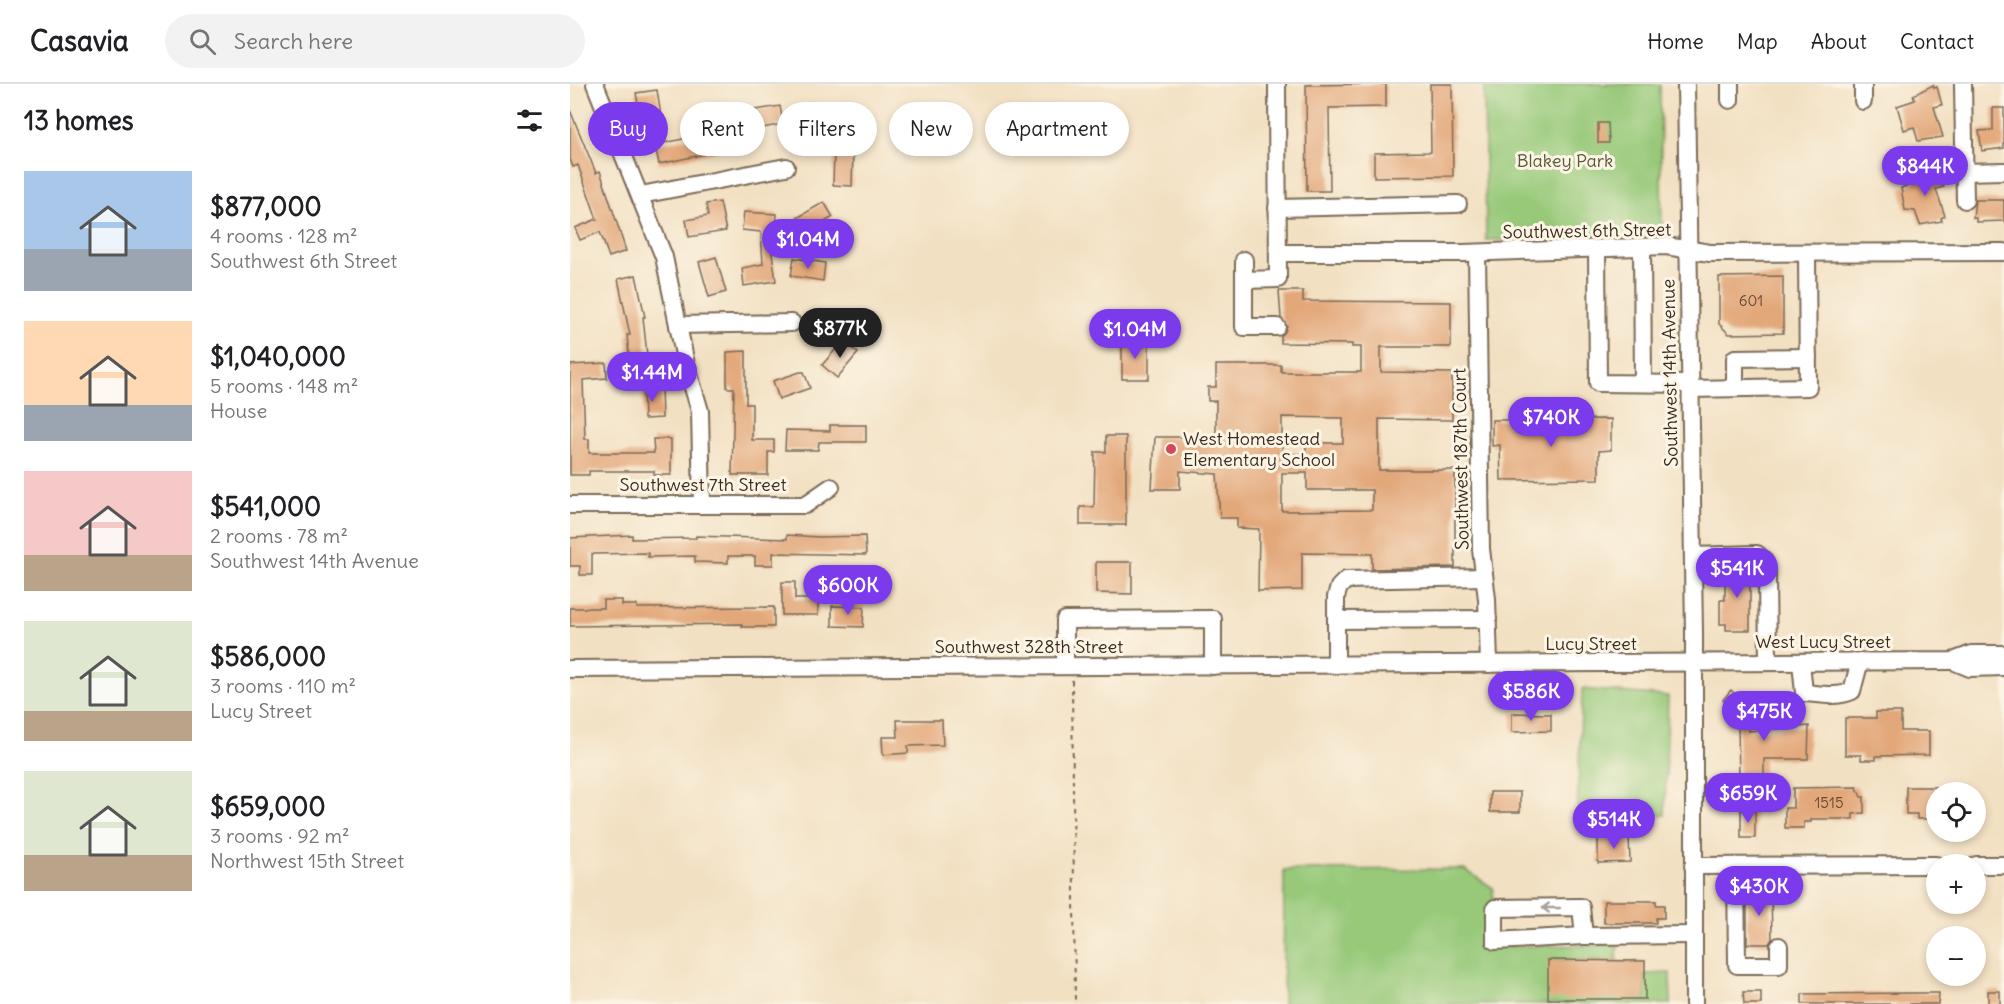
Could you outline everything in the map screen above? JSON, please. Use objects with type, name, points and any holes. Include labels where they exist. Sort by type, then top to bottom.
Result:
[{"type":"street","points":[[595,84],[664,257],[678,325],[700,411],[702,505]]},
{"type":"street","points":[[1244,280],[1278,279],[1277,84]]},
{"type":"street","name":"Southwest 14th Avenue","points":[[1686,84],[1694,662],[1694,1004]]},
{"type":"street","points":[[1964,84],[1965,200]]},
{"type":"street","points":[[641,195],[786,167]]},
{"type":"street","points":[[1964,172],[2004,171]]},
{"type":"street","points":[[1277,208],[1458,204]]},
{"type":"street","points":[[1642,246],[1643,383]]},
{"type":"street","name":"Southwest 6th Street","points":[[1278,253],[1477,253],[1642,246],[1710,254],[2004,252]]},
{"type":"street","points":[[1597,249],[1598,383],[1735,388],[1808,387],[1807,253]]},
{"type":"street","name":"Southwest 187th Court","points":[[1477,253],[1481,549],[1488,619],[1489,664]]},
{"type":"street","points":[[1244,260],[1244,327],[1277,327]]},
{"type":"street","points":[[678,325],[792,322]]},
{"type":"street","points":[[1735,388],[1735,358],[1808,357]]},
{"type":"street","name":"Southwest 7th Street","points":[[570,505],[805,505],[831,487]]},
{"type":"street","points":[[1693,556],[1757,554],[1762,558],[1767,566],[1768,662]]},
{"type":"street","points":[[1336,665],[1336,592],[1343,583],[1351,579],[1484,577]]},
{"type":"street","points":[[1069,666],[1065,620],[1213,619],[1213,666]]},
{"type":"street","points":[[1336,620],[1488,619]]},
{"type":"street","name":"West Lucy Street","points":[[1694,662],[1953,661],[1972,654],[2004,654]]},
{"type":"street","points":[[1801,662],[1804,693],[1831,695],[1852,691],[1856,684],[1860,661]]},
{"type":"street","name":"West Lucy Street","points":[[1953,661],[1970,668],[2004,667]]},
{"type":"street","name":"Lucy Street","points":[[1489,664],[1694,662]]},
{"type":"street","name":"Southwest 328th Street","points":[[570,669],[1489,664]]},
{"type":"street","points":[[1986,865],[2004,864]]},
{"type":"street","points":[[1693,866],[1926,865]]},
{"type":"street","points":[[1736,866],[1737,965],[1779,965],[1779,946]]},
{"type":"street","points":[[1584,936],[1581,907],[1495,908],[1495,941],[1584,936],[1694,935]]},
{"type":"path","points":[[1069,666],[1075,1004]]},
{"type":"green space","name":"Blakey Park","points":[[1484,84],[1660,84],[1662,238],[1486,240]]},
{"type":"green space","points":[[1582,689],[1668,696],[1665,815],[1577,815]]},
{"type":"green space","points":[[1464,869],[1493,888],[1492,946],[1618,945],[1617,960],[1549,960],[1645,999],[1645,974],[1670,973],[1671,1004],[1283,1004],[1284,870]]},
{"type":"building","points":[[1386,84],[1386,107],[1329,108],[1330,191],[1307,191],[1306,85]]},
{"type":"building","points":[[1430,84],[1452,84],[1453,176],[1374,177],[1374,153],[1431,152]]},
{"type":"building","points":[[1933,85],[1934,88],[1937,87],[1942,105],[1934,107],[1943,137],[1918,141],[1914,127],[1904,130],[1897,106],[1915,100],[1913,95]]},
{"type":"building","points":[[657,90],[659,102],[638,102],[636,93]]},
{"type":"building","points":[[777,106],[777,125],[765,127],[765,108]]},
{"type":"building","points":[[1993,108],[2004,108],[2004,148],[1982,151],[1979,131],[1993,130]]},
{"type":"building","points":[[570,110],[596,173],[600,171],[626,251],[609,257],[600,232],[580,240],[575,228],[597,219],[578,165],[573,167],[570,159]]},
{"type":"building","points":[[1598,123],[1608,123],[1609,143],[1598,143]]},
{"type":"building","points":[[680,140],[680,156],[696,156],[659,164],[657,156],[668,156],[668,142]]},
{"type":"building","points":[[834,156],[853,156],[852,186],[833,185]]},
{"type":"building","points":[[1934,167],[1935,170],[1938,169],[1944,187],[1936,189],[1945,216],[1941,218],[1942,221],[1920,225],[1915,211],[1905,210],[1901,188],[1915,183],[1913,178]]},
{"type":"building","points":[[1975,200],[2004,200],[2004,221],[1976,222],[1976,218],[1973,218]]},
{"type":"building","points":[[720,202],[726,231],[689,237],[686,220],[708,216],[706,204]]},
{"type":"building","points":[[824,202],[833,217],[806,233],[797,218]]},
{"type":"building","points":[[744,212],[777,214],[776,233],[769,232],[776,281],[744,286],[742,268],[763,264],[761,232],[742,230]]},
{"type":"building","points":[[716,257],[726,292],[709,297],[699,262]]},
{"type":"building","points":[[794,258],[825,263],[823,281],[791,276]]},
{"type":"building","points":[[636,275],[645,317],[643,317],[648,365],[630,367],[627,335],[630,335],[618,279]]},
{"type":"building","points":[[1783,276],[1783,333],[1729,334],[1719,324],[1719,277]]},
{"type":"building","points":[[1279,291],[1303,291],[1303,301],[1451,302],[1451,347],[1381,347],[1381,372],[1452,373],[1452,420],[1379,419],[1379,470],[1455,470],[1455,567],[1372,569],[1372,554],[1302,553],[1302,590],[1258,591],[1259,529],[1237,528],[1237,518],[1220,518],[1217,474],[1180,471],[1180,489],[1152,489],[1155,437],[1216,437],[1216,401],[1208,401],[1208,387],[1216,387],[1216,365],[1281,365],[1281,372],[1361,372],[1361,347],[1352,347],[1352,344],[1281,343],[1281,336],[1287,326],[1281,318]],"holes":[[[1282,417],[1343,418],[1343,443],[1306,443],[1306,454],[1282,454]],[[1282,473],[1307,473],[1307,490],[1372,490],[1372,510],[1282,511]]]},
{"type":"building","points":[[843,341],[858,353],[837,378],[822,365]]},
{"type":"building","points":[[1122,341],[1149,341],[1149,379],[1122,379]]},
{"type":"building","points":[[746,351],[746,404],[752,404],[752,440],[774,440],[774,452],[768,452],[768,475],[732,475],[734,388],[727,388],[727,352]]},
{"type":"building","points":[[606,363],[607,378],[583,380],[585,439],[589,439],[589,453],[654,453],[653,439],[671,439],[671,475],[654,475],[654,471],[589,471],[589,475],[570,475],[570,365]]},
{"type":"building","points":[[804,372],[810,388],[779,399],[773,381]]},
{"type":"building","points":[[643,387],[661,387],[662,418],[644,419]]},
{"type":"building","points":[[1611,419],[1611,450],[1599,451],[1599,479],[1501,480],[1500,445],[1492,446],[1492,420]]},
{"type":"building","points":[[830,425],[866,425],[866,442],[819,442],[818,450],[785,450],[786,430],[830,431]]},
{"type":"building","points":[[1106,436],[1126,436],[1126,525],[1080,525],[1080,507],[1094,507],[1095,452],[1106,452]]},
{"type":"building","points":[[632,535],[632,539],[696,538],[696,536],[787,539],[787,535],[865,536],[866,555],[773,553],[773,565],[755,565],[755,556],[728,556],[728,563],[695,562],[695,556],[648,557],[648,553],[592,554],[592,575],[580,575],[580,566],[570,566],[570,538]]},
{"type":"building","points":[[1096,562],[1132,562],[1132,594],[1096,593]]},
{"type":"building","points":[[1750,565],[1750,630],[1726,630],[1726,624],[1720,624],[1720,600],[1725,600],[1725,566]]},
{"type":"building","points":[[782,582],[795,582],[795,599],[818,599],[818,615],[782,615]]},
{"type":"building","points":[[603,600],[622,600],[622,605],[637,605],[637,608],[774,607],[774,627],[742,627],[742,624],[570,626],[570,608],[603,608]]},
{"type":"building","points":[[832,606],[864,607],[863,627],[832,626]]},
{"type":"building","points":[[1731,690],[1743,703],[1748,703],[1749,731],[1809,726],[1808,759],[1764,759],[1764,781],[1739,781],[1738,724],[1728,724],[1729,705],[1723,700]]},
{"type":"building","points":[[1876,712],[1901,712],[1901,731],[1929,731],[1929,755],[1876,756],[1876,760],[1861,760],[1861,755],[1845,755],[1845,718],[1876,718]]},
{"type":"building","points":[[1512,713],[1551,714],[1551,731],[1512,732]]},
{"type":"building","points":[[897,720],[942,720],[943,745],[908,746],[908,753],[883,755],[882,737],[898,737]]},
{"type":"building","points":[[1857,787],[1861,797],[1864,797],[1864,813],[1853,814],[1853,819],[1811,819],[1811,822],[1804,822],[1804,828],[1785,828],[1785,808],[1793,808],[1793,788]]},
{"type":"building","points":[[1906,787],[1926,787],[1926,819],[1917,819],[1917,814],[1906,814]]},
{"type":"building","points":[[1490,792],[1520,792],[1520,812],[1490,812]]},
{"type":"building","points":[[1741,810],[1755,810],[1755,838],[1741,838]]},
{"type":"building","points":[[1629,837],[1630,862],[1598,863],[1598,838]]},
{"type":"building","points":[[1771,890],[1772,939],[1769,944],[1747,944],[1747,891]]},
{"type":"building","points":[[1604,901],[1656,901],[1656,905],[1664,905],[1664,918],[1656,918],[1656,923],[1604,923]]},
{"type":"building","points":[[1548,960],[1645,961],[1645,999],[1548,999]]},
{"type":"building","points":[[1988,991],[2000,991],[2000,1004],[1988,1004]]},
{"type":"building","points":[[1743,992],[1761,992],[1761,1004],[1744,1004]]},
{"type":"building","points":[[1939,993],[1938,1004],[1802,1004],[1802,994]]},
{"type":"place","name":"West Homestead Elementary School","points":[[1171,449]]}]
